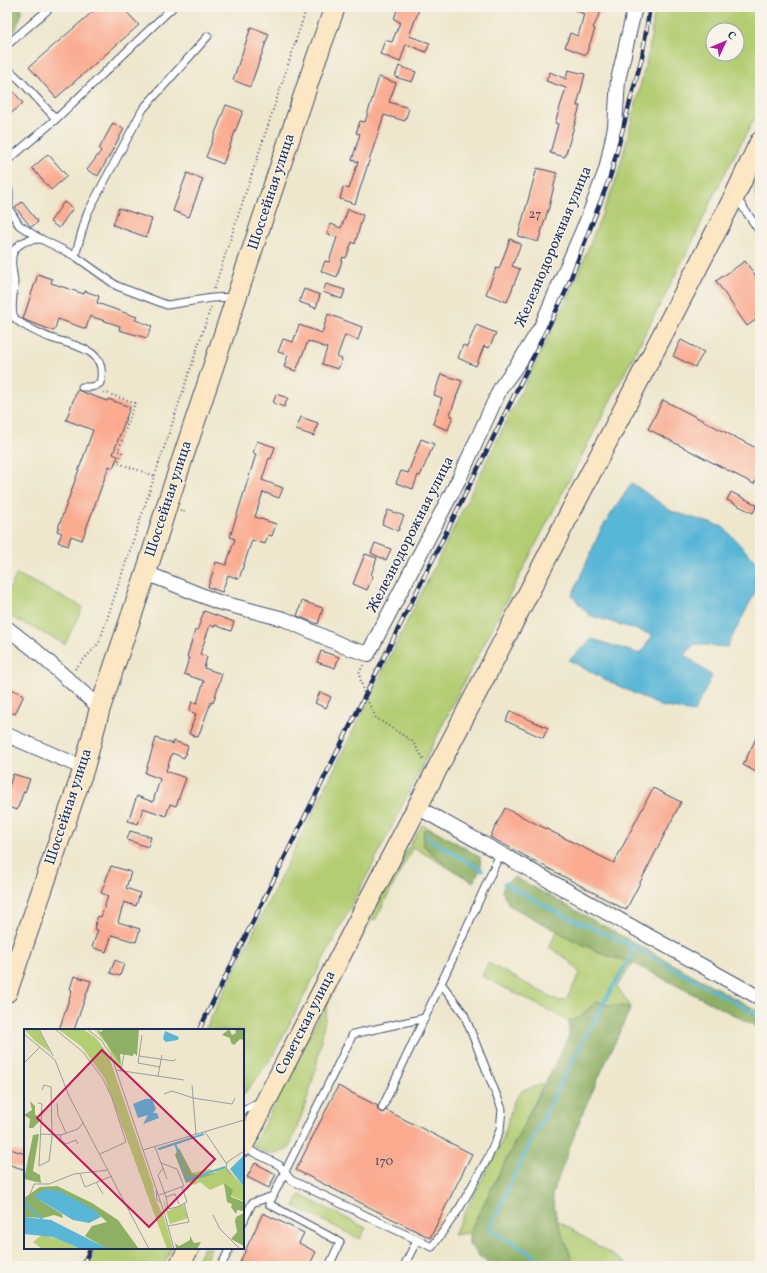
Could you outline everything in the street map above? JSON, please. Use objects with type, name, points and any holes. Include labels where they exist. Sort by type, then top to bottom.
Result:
[{"type":"main road","name":"Шоссейная улица","points":[[7,992],[84,768],[100,708],[314,65],[335,7]]},
{"type":"main road","name":"Советская улица","points":[[244,1144],[760,142]]},
{"type":"main road","points":[[179,1266],[188,1249]]},
{"type":"street","name":"Железнодорожная улица","points":[[368,654],[460,477],[502,387],[540,327],[588,218],[606,170],[615,127],[618,80],[635,7]]},
{"type":"street","points":[[146,573],[218,602],[284,619],[346,647],[368,654]]},
{"type":"street","points":[[7,628],[35,650],[100,708]]},
{"type":"street","points":[[7,735],[84,768]]},
{"type":"street","points":[[417,807],[760,998]]},
{"type":"lane","points":[[7,45],[51,7]]},
{"type":"lane","points":[[7,161],[56,119],[173,7]]},
{"type":"lane","points":[[75,256],[87,214],[143,108],[208,36]]},
{"type":"lane","points":[[7,68],[56,119]]},
{"type":"lane","points":[[7,188],[9,191],[9,209],[19,225],[41,239],[75,256],[117,286],[167,305],[212,298],[237,297]]},
{"type":"lane","points":[[734,195],[759,229]]},
{"type":"lane","points":[[41,239],[30,239],[21,242],[14,250],[11,258],[14,281],[12,309],[14,317],[24,326],[50,338],[80,346],[97,358],[101,368],[100,382],[96,386],[92,387],[82,386]]},
{"type":"lane","points":[[382,1108],[500,854]]},
{"type":"lane","points":[[244,1147],[279,1165],[291,1180],[432,1247],[459,1209],[486,1163],[500,1130],[502,1109],[464,1014],[441,983]]},
{"type":"lane","points":[[329,1266],[340,1242],[270,1204],[273,1196],[353,1034],[425,1018]]},
{"type":"lane","points":[[244,1110],[268,1097]]},
{"type":"lane","points":[[244,1220],[252,1203],[273,1196]]},
{"type":"lane","points":[[404,1266],[417,1240]]},
{"type":"lane","points":[[221,1266],[230,1249]]},
{"type":"path","points":[[68,680],[98,643],[155,476],[210,308],[214,290],[267,125],[307,7]]},
{"type":"path","points":[[92,387],[135,403],[118,451],[122,452],[117,462],[155,476]]},
{"type":"path","points":[[368,654],[359,674],[364,694],[376,718],[412,742],[436,772]]},
{"type":"green space","points":[[7,7],[21,7],[22,13],[15,31],[7,35]]},
{"type":"green space","points":[[655,7],[760,7],[760,108],[717,188],[692,243],[453,704],[370,870],[271,1059],[244,1094],[244,1029],[205,1029],[570,293],[618,175],[649,51]]},
{"type":"green space","points":[[760,160],[760,211],[757,205],[755,186]]},
{"type":"green space","points":[[17,574],[83,607],[65,644],[7,615],[7,594]]},
{"type":"green space","points":[[422,825],[438,832],[424,829],[423,845],[447,867],[413,847],[375,920],[372,919],[328,1003],[316,1068],[307,1100],[289,1149],[271,1153],[258,1149],[253,1146],[385,887]]},
{"type":"green space","points":[[424,829],[438,832],[480,857],[481,869],[473,882],[447,867],[423,845]]},
{"type":"green space","points":[[515,877],[749,1006],[759,1028],[633,963],[608,956],[571,939],[509,905],[502,891],[505,883]]},
{"type":"green space","points":[[557,931],[608,956],[633,963],[617,986],[631,1007],[607,1005],[596,1001],[581,1017],[569,1021],[482,976],[488,963],[559,1001],[566,1000],[580,973],[567,959],[549,947]]},
{"type":"green space","points":[[596,1001],[607,1005],[631,1007],[583,1112],[552,1195],[557,1220],[574,1264],[577,1266],[494,1266],[481,1258],[469,1244],[469,1233],[569,1036],[569,1021],[581,1017]]},
{"type":"green space","points":[[749,1006],[760,1012],[760,1028],[759,1028]]},
{"type":"green space","points":[[544,1084],[469,1233],[453,1235],[503,1139],[513,1103],[523,1090]]},
{"type":"green space","points":[[300,1195],[366,1228],[360,1239],[294,1206]]},
{"type":"green space","points":[[557,1220],[630,1266],[577,1266],[574,1264]]},
{"type":"green space","points":[[96,1249],[172,1249],[163,1266],[88,1266]]},
{"type":"green space","points":[[202,1249],[211,1249],[203,1266],[194,1266]]},
{"type":"water","points":[[632,483],[671,511],[723,527],[760,566],[760,583],[727,647],[694,644],[685,655],[712,676],[694,712],[661,706],[606,680],[569,660],[592,639],[640,654],[653,635],[589,615],[572,596],[601,529]]},
{"type":"building","points":[[98,7],[122,7],[139,25],[56,98],[29,67]]},
{"type":"building","points":[[398,7],[420,7],[409,36],[430,43],[426,52],[406,44],[400,62],[380,54],[385,40],[392,42],[400,22],[394,19]]},
{"type":"building","points":[[567,7],[603,7],[593,28],[595,29],[586,55],[565,47],[570,33],[578,36],[584,14]]},
{"type":"building","points":[[251,27],[269,34],[250,87],[233,80]]},
{"type":"building","points":[[399,66],[416,72],[412,82],[395,77]]},
{"type":"building","points":[[568,70],[585,74],[577,106],[580,106],[565,157],[550,153],[558,124],[555,123],[566,88],[546,81],[550,72],[566,79]]},
{"type":"building","points":[[379,77],[396,83],[389,102],[409,108],[405,121],[384,115],[355,204],[340,199],[343,187],[349,189],[358,162],[352,160],[360,134],[356,133],[360,121],[365,122]]},
{"type":"building","points":[[7,84],[23,103],[7,117]]},
{"type":"building","points":[[226,105],[243,111],[223,164],[206,157]]},
{"type":"building","points":[[113,123],[124,129],[98,176],[87,170],[101,151],[99,149]]},
{"type":"building","points":[[48,154],[67,176],[51,190],[32,168]]},
{"type":"building","points":[[537,168],[557,173],[549,207],[538,242],[518,236]]},
{"type":"building","points":[[187,173],[203,179],[189,217],[173,211]]},
{"type":"building","points":[[22,202],[38,222],[31,227],[15,207]]},
{"type":"building","points":[[64,202],[73,208],[59,228],[50,222]]},
{"type":"building","points":[[119,208],[152,219],[146,237],[113,225]]},
{"type":"building","points":[[348,209],[363,215],[355,244],[352,242],[346,258],[343,257],[337,277],[321,271],[325,261],[329,262],[337,237],[327,234],[331,224],[341,228]]},
{"type":"building","points":[[510,239],[521,244],[512,266],[520,269],[507,302],[486,294],[496,268],[499,269]]},
{"type":"building","points":[[745,261],[760,282],[760,317],[747,326],[716,281]]},
{"type":"building","points":[[38,274],[52,279],[51,283],[84,294],[85,291],[99,296],[97,303],[137,317],[135,320],[152,326],[147,338],[119,330],[120,326],[90,316],[86,329],[58,319],[54,331],[23,319]]},
{"type":"building","points":[[326,284],[345,290],[342,299],[323,292]]},
{"type":"building","points":[[304,289],[320,295],[316,308],[299,302]]},
{"type":"building","points":[[328,314],[362,327],[358,340],[345,335],[337,357],[342,359],[338,369],[322,364],[327,348],[308,341],[296,371],[284,367],[288,355],[278,352],[283,339],[293,342],[299,325],[322,333]]},
{"type":"building","points":[[476,325],[496,333],[489,348],[484,346],[476,366],[458,358],[463,345],[467,347]]},
{"type":"building","points":[[681,340],[704,352],[695,367],[673,356]]},
{"type":"building","points":[[441,374],[462,381],[450,415],[453,416],[448,430],[433,424],[442,398],[434,395]]},
{"type":"building","points":[[77,390],[107,401],[108,399],[130,407],[113,454],[118,456],[113,468],[109,466],[82,540],[71,536],[68,546],[58,542],[62,533],[57,531],[93,430],[66,420]]},
{"type":"building","points":[[276,394],[288,398],[284,407],[273,403]]},
{"type":"building","points":[[663,400],[760,450],[760,471],[754,484],[648,429]]},
{"type":"building","points":[[301,417],[318,423],[314,436],[296,430]]},
{"type":"building","points":[[421,439],[434,444],[420,476],[418,475],[413,489],[396,483],[401,471],[408,473]]},
{"type":"building","points":[[257,441],[275,447],[271,459],[269,458],[262,480],[283,488],[279,498],[263,492],[255,517],[276,524],[272,536],[268,535],[265,544],[252,540],[239,579],[228,575],[222,592],[208,587],[216,562],[226,565],[235,539],[230,537],[256,454],[253,453]]},
{"type":"building","points":[[731,492],[757,505],[753,513],[727,500]]},
{"type":"building","points":[[388,510],[404,516],[398,531],[382,524]]},
{"type":"building","points":[[375,543],[391,549],[386,560],[371,553]]},
{"type":"building","points":[[365,554],[377,558],[371,575],[373,576],[367,590],[353,584]]},
{"type":"building","points":[[302,601],[323,608],[318,624],[297,616]]},
{"type":"building","points":[[204,611],[234,622],[231,631],[215,625],[214,627],[210,625],[200,654],[207,657],[204,668],[222,674],[213,703],[211,702],[198,737],[189,734],[196,714],[189,711],[192,702],[197,703],[204,681],[184,674],[189,658],[187,657],[195,630],[197,631]]},
{"type":"building","points":[[321,651],[339,657],[335,668],[317,662]]},
{"type":"building","points":[[7,687],[24,695],[15,714],[7,711]]},
{"type":"building","points":[[320,692],[331,697],[326,708],[315,703]]},
{"type":"building","points":[[510,711],[548,728],[543,738],[506,721]]},
{"type":"building","points":[[760,730],[760,774],[743,765]]},
{"type":"building","points":[[156,738],[173,744],[174,741],[188,746],[184,758],[172,753],[166,771],[186,778],[176,806],[170,804],[166,816],[143,808],[138,824],[128,821],[137,796],[153,802],[160,779],[145,773]]},
{"type":"building","points":[[13,774],[30,779],[17,810],[7,807],[7,793]]},
{"type":"building","points":[[653,788],[681,802],[626,910],[490,837],[505,808],[614,863]]},
{"type":"building","points":[[130,831],[151,837],[148,847],[127,840]]},
{"type":"building","points":[[111,866],[131,872],[126,888],[140,893],[136,906],[124,902],[118,922],[140,929],[136,942],[112,935],[106,952],[92,947],[98,930],[94,929],[98,916],[101,917],[108,896],[101,893]]},
{"type":"building","points":[[115,960],[124,964],[120,976],[110,973]]},
{"type":"building","points":[[74,976],[91,981],[74,1029],[59,1029],[72,990],[70,989]]},
{"type":"building","points":[[338,1086],[378,1106],[377,1109],[380,1112],[383,1113],[386,1110],[472,1154],[430,1238],[296,1170]]},
{"type":"building","points":[[10,1149],[24,1154],[23,1169],[7,1164]]},
{"type":"building","points":[[255,1163],[276,1174],[269,1188],[247,1177]]},
{"type":"building","points":[[263,1213],[304,1233],[299,1243],[316,1252],[309,1266],[238,1266]]},
{"type":"waterway","points":[[426,837],[482,870]]},
{"type":"waterway","points":[[504,883],[553,910],[636,948],[760,1016]]},
{"type":"waterway","points":[[549,1266],[522,1248],[490,1230],[491,1225],[511,1181],[571,1063],[602,1005],[636,948]]},
{"type":"railway","points":[[199,1029],[565,293],[610,177],[642,57],[650,7]]},
{"type":"railway","points":[[82,1266],[90,1249]]}]
